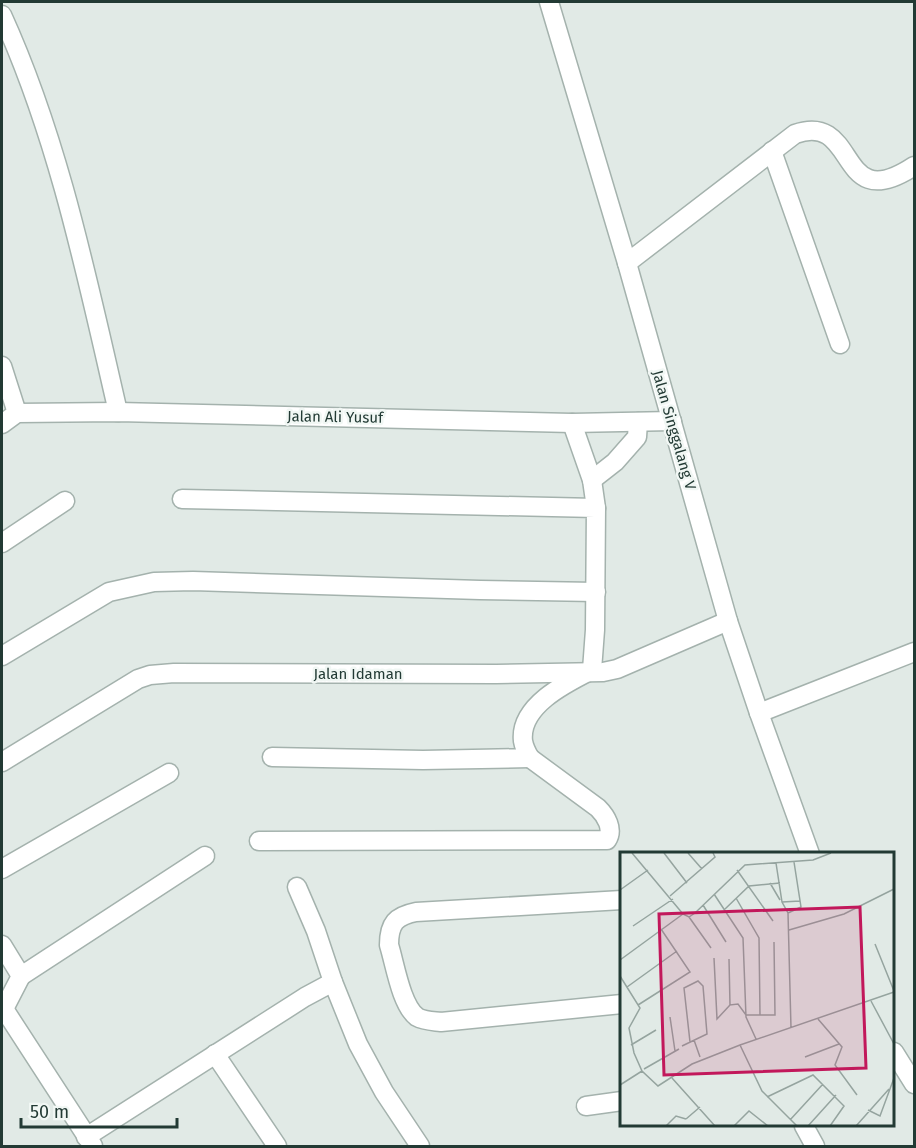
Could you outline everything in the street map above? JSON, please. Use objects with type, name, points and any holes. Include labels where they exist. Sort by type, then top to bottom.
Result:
[{"type":"street","name":"Jalan Singgalang V","points":[[549,2],[627,263],[728,621],[809,852]]},
{"type":"street","points":[[2,15],[34,94],[51,148],[85,271],[118,412]]},
{"type":"street","points":[[627,263],[795,134],[816,130],[829,134],[859,175],[864,178],[874,180],[894,177],[915,166]]},
{"type":"street","points":[[772,151],[840,344]]},
{"type":"street","points":[[2,366],[9,418]]},
{"type":"street","name":"Jalan Ali Yusuf","points":[[9,418],[118,412],[572,423],[672,421]]},
{"type":"street","points":[[592,480],[615,462],[636,437],[638,422]]},
{"type":"street","points":[[259,841],[607,840],[610,832],[606,817],[598,808],[530,758],[523,742],[527,718],[534,708],[565,684],[592,670],[596,592],[596,508],[592,480],[572,423]]},
{"type":"street","points":[[182,499],[596,508]]},
{"type":"street","points":[[2,543],[64,501]]},
{"type":"street","points":[[2,656],[109,592],[154,582],[194,581],[596,592]]},
{"type":"street","name":"Jalan Idaman","points":[[2,762],[138,679],[150,675],[174,673],[496,674],[592,670],[603,672],[617,669],[728,621]]},
{"type":"street","points":[[759,713],[915,652]]},
{"type":"street","points":[[272,757],[423,760],[530,758]]},
{"type":"street","points":[[2,868],[169,773]]},
{"type":"street","points":[[205,856],[21,976],[3,1010],[89,1142],[215,1054],[333,982]]},
{"type":"street","points":[[297,887],[358,1044],[384,1092],[420,1146]]},
{"type":"street","points":[[620,900],[416,912],[402,915],[395,920],[389,937],[389,945],[406,1003],[419,1018],[441,1022],[620,1004]]},
{"type":"street","points":[[2,945],[21,976]]},
{"type":"street","points":[[215,1054],[277,1146]]},
{"type":"street","points":[[895,1054],[915,1084]]},
{"type":"street","points":[[585,1106],[620,1101]]},
{"type":"street","points":[[805,1127],[815,1146]]}]
